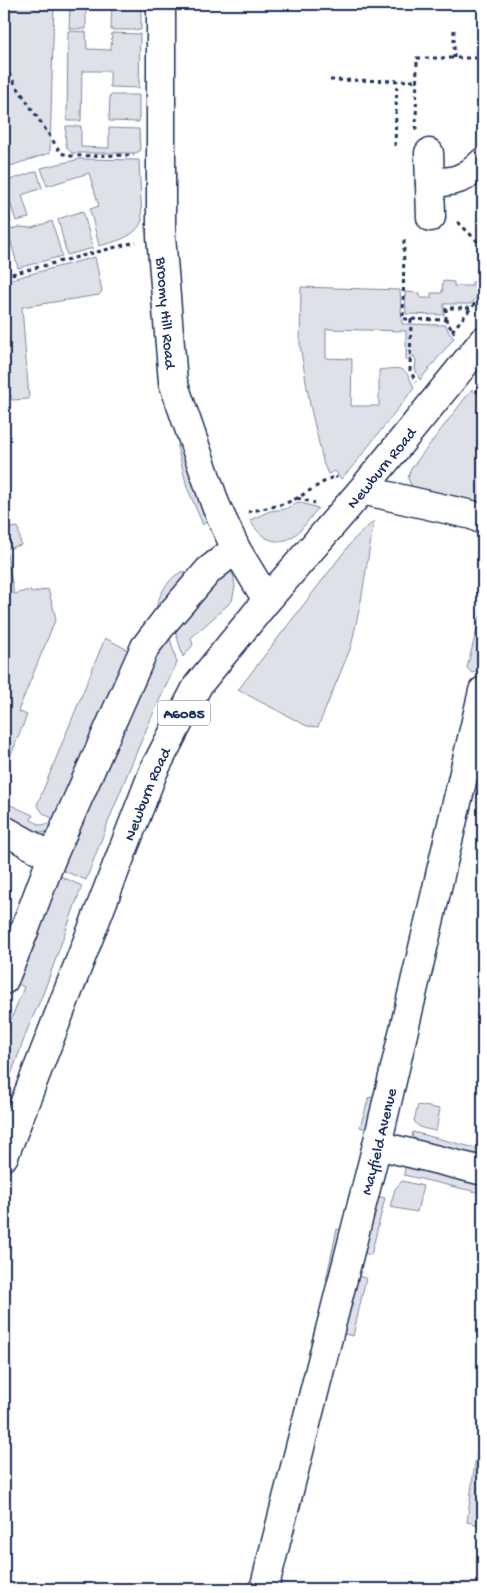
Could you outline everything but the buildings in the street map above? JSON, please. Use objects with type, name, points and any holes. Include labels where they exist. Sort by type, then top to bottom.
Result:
[{"type":"street","name":"Broomy Hill Road","points":[[161,4],[161,236],[173,382],[216,506],[236,549],[267,600]]},
{"type":"street","points":[[429,153],[431,216]]},
{"type":"street","points":[[430,183],[466,177],[483,162]]},
{"type":"street","name":"Newburn Road","points":[[4,1156],[154,770],[198,686],[267,600],[351,485],[483,341]]},
{"type":"street","points":[[351,485],[472,515],[483,520]]},
{"type":"street","points":[[4,980],[52,857],[145,647],[209,570],[236,549]]},
{"type":"street","name":"Mayfield Avenue","points":[[264,1589],[377,1145],[482,701]]},
{"type":"street","points":[[4,830],[52,857]]},
{"type":"street","points":[[377,1145],[483,1171]]},
{"type":"path","points":[[454,29],[454,58]]},
{"type":"path","points":[[429,153],[416,146],[417,58],[483,58]]},
{"type":"path","points":[[4,67],[61,153],[71,156],[161,155]]},
{"type":"path","points":[[330,80],[417,81]]},
{"type":"path","points":[[395,146],[396,81]]},
{"type":"path","points":[[431,216],[454,219],[483,247]]},
{"type":"path","points":[[4,276],[161,236]]},
{"type":"path","points":[[404,240],[403,319],[446,320]]},
{"type":"path","points":[[452,331],[483,294]]},
{"type":"path","points":[[456,335],[446,320],[446,308],[472,308]]},
{"type":"path","points":[[411,319],[410,370],[419,388]]},
{"type":"path","points":[[240,514],[279,505],[297,498],[321,482],[335,476],[351,485]]},
{"type":"path","points":[[297,498],[316,503]]},
{"type":"shaded area","points":[[4,4],[54,4],[50,153],[4,168]]},
{"type":"shaded area","points":[[70,4],[86,4],[86,29],[69,29]]},
{"type":"shaded area","points":[[112,4],[141,4],[141,30],[111,30]]},
{"type":"shaded area","points":[[68,31],[86,32],[87,49],[111,50],[112,33],[140,34],[139,88],[110,87],[110,71],[82,71],[81,121],[67,121]]},
{"type":"shaded area","points":[[110,95],[139,95],[139,122],[109,121]]},
{"type":"shaded area","points":[[66,126],[81,126],[81,147],[109,148],[109,128],[139,129],[140,151],[136,153],[72,153],[66,144]]},
{"type":"shaded area","points":[[80,159],[139,160],[142,220],[130,235],[99,246],[90,209],[99,206],[89,173],[47,186],[41,168]]},
{"type":"shaded area","points":[[37,171],[42,188],[22,195],[29,218],[16,221],[8,196],[4,197],[4,182]]},
{"type":"shaded area","points":[[83,211],[93,248],[67,255],[58,219]]},
{"type":"shaded area","points":[[52,221],[62,256],[18,268],[8,231],[18,227],[32,228]]},
{"type":"shaded area","points":[[95,257],[102,291],[99,295],[22,307],[29,399],[12,400],[7,390],[4,390],[4,281]]},
{"type":"shaded area","points":[[443,281],[454,282],[454,286],[472,286],[472,282],[481,282],[483,290],[471,304],[444,304],[444,315],[406,314],[405,292],[420,293],[420,298],[431,298],[431,293],[442,293]]},
{"type":"shaded area","points":[[301,287],[400,290],[402,324],[446,325],[449,333],[454,338],[420,380],[415,369],[416,361],[414,356],[406,360],[406,331],[326,329],[326,358],[352,359],[351,406],[379,406],[379,370],[393,368],[402,370],[408,375],[414,388],[341,479],[335,471],[328,474],[324,465],[310,405],[300,345]]},
{"type":"shaded area","points":[[472,389],[483,399],[483,504],[412,488],[408,478],[411,469]]},
{"type":"shaded area","points":[[177,446],[180,446],[205,514],[207,521],[203,525],[187,487]]},
{"type":"shaded area","points":[[298,502],[318,508],[299,531],[285,540],[279,541],[267,538],[257,531],[250,520],[270,511],[285,509]]},
{"type":"shaded area","points":[[374,521],[361,601],[351,647],[318,727],[307,726],[238,690],[354,539]]},
{"type":"shaded area","points":[[18,527],[21,545],[6,549],[14,594],[30,590],[31,593],[48,589],[56,618],[18,711],[27,715],[4,772],[4,529]]},
{"type":"shaded area","points":[[227,569],[232,572],[234,578],[235,587],[232,601],[191,638],[193,645],[183,657],[173,623]]},
{"type":"shaded area","points":[[184,571],[188,573],[155,612],[169,582],[173,577]]},
{"type":"shaded area","points":[[483,605],[483,650],[479,671],[472,673],[467,668]]},
{"type":"shaded area","points":[[168,631],[177,663],[129,770],[86,880],[59,869],[125,710]]},
{"type":"shaded area","points":[[105,638],[130,651],[58,822],[43,813],[37,805]]},
{"type":"shaded area","points":[[4,790],[10,792],[6,803],[33,815],[31,820],[41,825],[47,824],[53,828],[51,832],[33,830],[4,815]]},
{"type":"shaded area","points":[[58,875],[82,886],[4,1094],[4,1037],[24,987],[14,982]]},
{"type":"shaded area","points":[[369,1097],[378,1099],[370,1130],[360,1127]]},
{"type":"shaded area","points":[[418,1105],[440,1109],[436,1131],[416,1124],[414,1121]]},
{"type":"shaded area","points":[[413,1132],[483,1150],[483,1160],[416,1140],[412,1136]]},
{"type":"shaded area","points":[[405,1167],[483,1183],[483,1192],[404,1175]]},
{"type":"shaded area","points":[[402,1181],[423,1186],[417,1212],[390,1207],[395,1189]]},
{"type":"shaded area","points":[[377,1196],[385,1198],[371,1255],[363,1253]]},
{"type":"shaded area","points":[[337,1229],[348,1231],[335,1283],[326,1280]]},
{"type":"shaded area","points":[[356,1276],[366,1278],[353,1336],[344,1334]]},
{"type":"shaded area","points":[[483,1403],[483,1526],[467,1522]]}]
